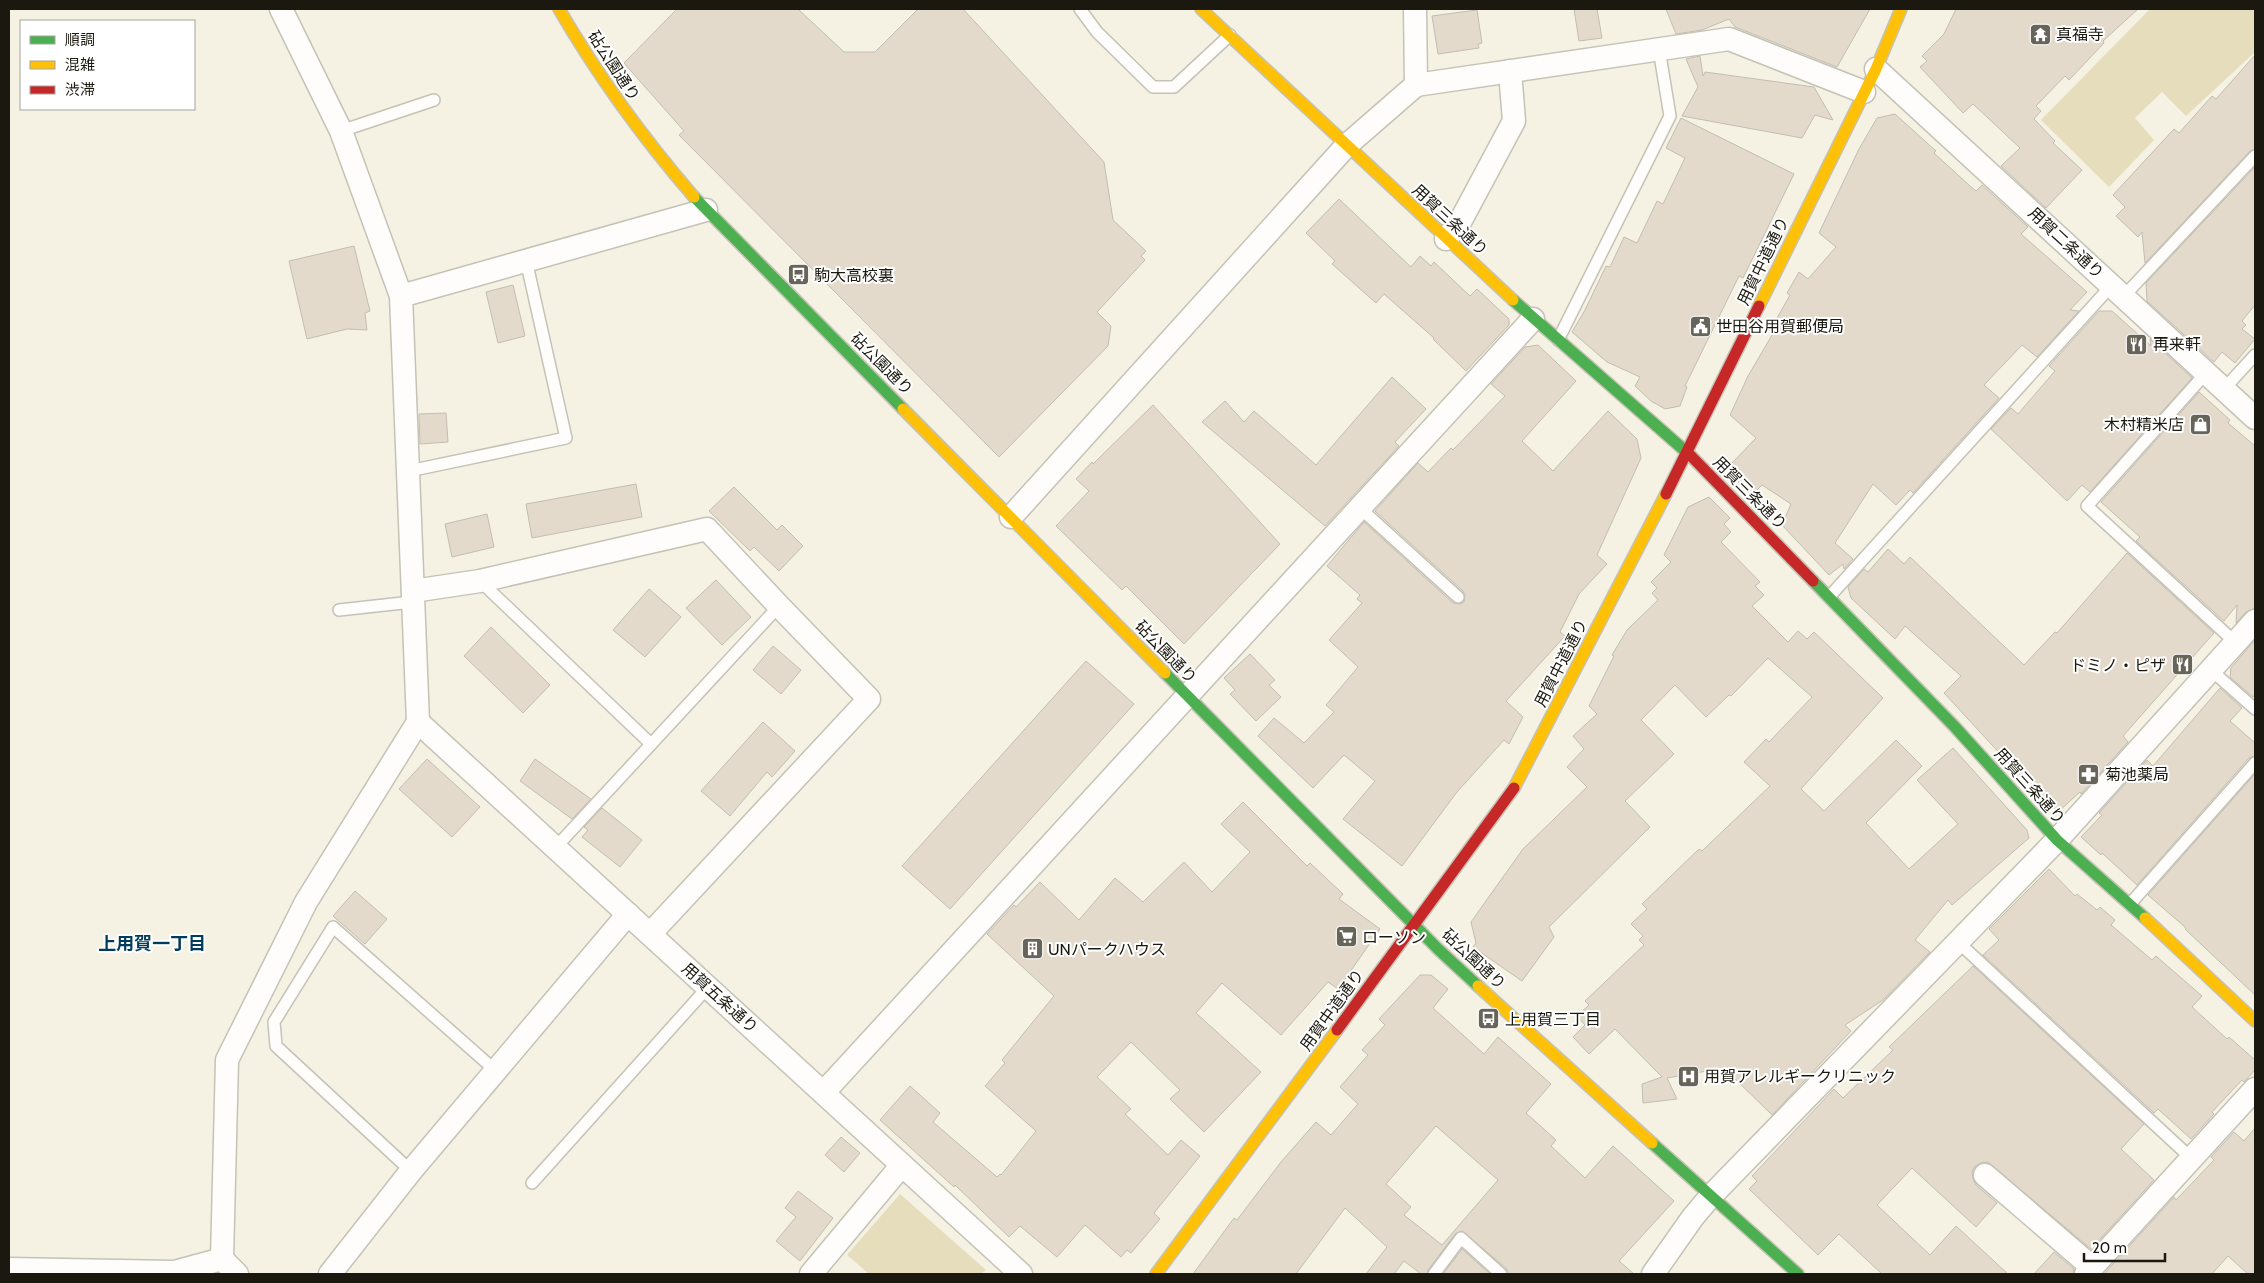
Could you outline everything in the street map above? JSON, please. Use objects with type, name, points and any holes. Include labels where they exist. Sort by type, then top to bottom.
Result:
[{"type":"street","points":[[9,1269],[174,1272],[229,1267],[227,1060],[306,902],[418,722],[401,296],[341,131],[281,9]]},
{"type":"street","name":"砧公園通り","points":[[560,9],[592,65],[634,126],[706,210],[1415,926],[1798,1274]]},
{"type":"street","name":"用賀三条通り","points":[[1201,9],[1533,319],[1687,452],[1829,596],[1955,728],[2057,840],[2130,904],[2255,1021]]},
{"type":"street","points":[[1415,9],[1416,84]]},
{"type":"street","name":"用賀中道通り","points":[[1156,1274],[1415,926],[1517,784],[1687,452],[1876,69],[1900,9]]},
{"type":"street","points":[[1011,517],[1347,145],[1416,84],[1729,39],[1864,92]]},
{"type":"street","name":"用賀二条通り","points":[[1876,69],[2255,418]]},
{"type":"street","points":[[1446,239],[1460,222],[1514,121],[1510,71]]},
{"type":"street","points":[[401,296],[706,210]]},
{"type":"street","points":[[824,1092],[1361,509],[1533,319]]},
{"type":"street","points":[[412,596],[707,529],[869,699],[650,934]]},
{"type":"street","points":[[1653,1274],[1710,1196],[2057,840],[2255,622]]},
{"type":"street","name":"用賀五条通り","points":[[418,722],[1021,1274]]},
{"type":"street","points":[[330,1274],[411,1171],[628,914]]},
{"type":"street","points":[[1985,1175],[2089,1271],[2255,1088]]},
{"type":"street","points":[[811,1274],[902,1165]]},
{"type":"lane","points":[[1080,9],[1097,32],[1153,87],[1174,87],[1230,35]]},
{"type":"lane","points":[[1211,18],[1223,9]]},
{"type":"lane","points":[[1558,340],[1670,116],[1659,49]]},
{"type":"lane","points":[[341,131],[434,100]]},
{"type":"lane","points":[[1829,596],[2118,291],[2255,156]]},
{"type":"lane","points":[[409,471],[566,438],[526,260]]},
{"type":"lane","points":[[2224,389],[2255,354]]},
{"type":"lane","points":[[2206,373],[2086,506],[2236,643]]},
{"type":"lane","points":[[1361,509],[1458,597]]},
{"type":"lane","points":[[480,581],[651,744]]},
{"type":"lane","points":[[338,610],[412,596]]},
{"type":"lane","points":[[556,848],[779,606]]},
{"type":"lane","points":[[2211,670],[2255,709]]},
{"type":"lane","points":[[2130,904],[2255,763]]},
{"type":"lane","points":[[411,1171],[276,1046],[274,1022],[333,926],[496,1071]]},
{"type":"lane","points":[[1958,942],[2191,1158]]},
{"type":"lane","points":[[532,1183],[708,987]]},
{"type":"lane","points":[[1434,1274],[1461,1238],[1501,1274]]},
{"type":"shaded area","points":[[2150,9],[2255,9],[2255,52],[2186,116],[2162,92],[2135,118],[2154,140],[2109,187],[2041,120]]},
{"type":"shaded area","points":[[900,1194],[986,1270],[981,1274],[869,1274],[847,1255]]},
{"type":"building","points":[[677,9],[798,9],[844,52],[875,52],[918,9],[963,9],[1104,162],[1113,220],[1146,251],[1141,256],[1145,260],[1097,312],[1111,326],[1108,346],[999,457],[679,135],[684,131],[624,63]]},
{"type":"building","points":[[1574,9],[1597,9],[1602,38],[1579,41]]},
{"type":"building","points":[[1666,9],[1870,9],[1837,67],[1735,27],[1729,19],[1702,30],[1676,34]]},
{"type":"building","points":[[1956,9],[2138,9],[2103,41],[2104,43],[2069,80],[2065,76],[2036,106],[2041,111],[2034,119],[2055,141],[2053,143],[2082,170],[2046,208],[2001,166],[2020,148],[1973,104],[1963,113],[1920,67],[1927,61],[1922,56],[1944,34]]},
{"type":"building","points":[[1477,10],[1482,43],[1478,44],[1479,48],[1438,54],[1432,16]]},
{"type":"building","points":[[2255,55],[2255,149],[2250,151],[2145,263],[2142,232],[2138,237],[2116,216],[2125,207],[2113,195],[2174,129],[2179,133],[2212,96],[2216,99]]},
{"type":"building","points":[[1700,56],[1703,76],[1705,72],[1814,87],[1833,120],[1815,115],[1802,138],[1682,116],[1698,87],[1686,59]]},
{"type":"building","points":[[1895,114],[1936,151],[1934,153],[1970,186],[1976,191],[1982,185],[2028,227],[2021,234],[2087,292],[2070,310],[2079,311],[2037,357],[2022,345],[1984,385],[1999,398],[1913,493],[1910,490],[1896,505],[1873,484],[1835,543],[1853,559],[1844,569],[1843,564],[1829,575],[1782,525],[1791,504],[1762,485],[1751,496],[1730,473],[1735,467],[1731,464],[1756,438],[1730,415],[1748,376],[1775,330],[1772,327],[1790,295],[1787,293],[1799,272],[1808,279],[1836,247],[1819,233],[1859,149],[1877,118]]},
{"type":"building","points":[[1681,118],[1794,174],[1743,278],[1739,276],[1685,386],[1687,387],[1680,406],[1665,409],[1651,401],[1635,386],[1640,377],[1607,362],[1572,332],[1606,266],[1610,267],[1624,237],[1637,243],[1657,201],[1663,204],[1685,158],[1666,148]]},
{"type":"building","points":[[2255,167],[2255,305],[2242,321],[2246,325],[2242,329],[2255,339],[2235,363],[2222,352],[2214,362],[2147,301],[2146,283]]},
{"type":"building","points":[[1339,199],[1411,267],[1420,256],[1431,266],[1434,262],[1470,296],[1477,289],[1509,319],[1509,325],[1466,371],[1434,338],[1384,294],[1376,303],[1332,264],[1335,261],[1306,233]]},
{"type":"building","points":[[354,246],[370,311],[365,313],[367,330],[347,329],[307,339],[289,261]]},
{"type":"building","points":[[513,285],[525,336],[498,343],[486,292]]},
{"type":"building","points":[[2099,311],[2112,311],[2151,346],[2150,339],[2192,378],[2090,492],[2082,485],[2067,501],[1991,429],[2011,408],[2018,414],[2055,371],[2049,366]]},
{"type":"building","points":[[1538,345],[1576,381],[1522,441],[1553,471],[1608,411],[1637,439],[1641,458],[1597,555],[1607,564],[1579,594],[1560,632],[1565,636],[1506,701],[1523,717],[1509,744],[1504,740],[1457,792],[1402,866],[1343,819],[1375,781],[1344,755],[1313,788],[1258,736],[1274,718],[1304,743],[1334,712],[1326,705],[1358,667],[1329,640],[1362,603],[1357,599],[1360,595],[1327,566],[1364,522],[1453,603],[1460,604],[1464,602],[1465,595],[1463,591],[1375,511],[1418,463],[1428,472],[1451,448],[1453,450],[1505,396],[1491,384],[1525,347]]},
{"type":"building","points":[[1392,377],[1426,409],[1395,442],[1399,446],[1325,526],[1202,422],[1225,401],[1244,422],[1254,411],[1316,465]]},
{"type":"building","points":[[2199,392],[2230,420],[2228,423],[2255,446],[2255,608],[2246,612],[2236,623],[2237,605],[2224,621],[2136,541],[2140,537],[2101,502]]},
{"type":"building","points":[[1153,405],[1280,544],[1184,644],[1126,586],[1122,590],[1056,526],[1089,491],[1076,479]]},
{"type":"building","points":[[446,413],[448,442],[420,444],[419,414]]},
{"type":"building","points":[[636,484],[642,517],[532,538],[526,504]]},
{"type":"building","points":[[734,487],[777,530],[782,525],[803,546],[779,571],[754,547],[750,551],[709,511]]},
{"type":"building","points":[[1709,497],[1730,518],[1724,524],[1731,532],[1721,542],[1760,582],[1755,586],[1764,595],[1752,606],[1788,642],[1798,631],[1807,639],[1814,632],[1883,698],[1801,789],[1824,811],[1896,740],[1922,766],[1866,823],[1909,869],[1958,824],[1917,780],[1953,748],[2027,830],[2029,838],[1952,905],[1948,900],[1915,940],[1930,952],[1883,1000],[1845,1025],[1851,1031],[1772,1115],[1724,1068],[1667,1078],[1677,1099],[1643,1103],[1642,1084],[1662,1077],[1615,1029],[1589,1054],[1573,1037],[1585,1025],[1577,1016],[1589,1005],[1585,1001],[1644,945],[1639,940],[1643,936],[1631,924],[1647,909],[1642,904],[1699,849],[1702,851],[1770,786],[1744,762],[1766,739],[1769,742],[1812,697],[1768,658],[1731,696],[1729,695],[1706,717],[1675,685],[1641,720],[1674,754],[1625,801],[1650,827],[1549,927],[1554,937],[1522,981],[1473,947],[1476,943],[1471,922],[1523,849],[1587,787],[1567,767],[1584,749],[1573,736],[1597,714],[1589,706],[1614,656],[1612,655],[1627,630],[1658,600],[1652,593],[1657,588],[1651,582],[1671,562],[1664,555],[1688,507]]},
{"type":"building","points":[[487,514],[494,547],[452,557],[445,524]]},
{"type":"building","points":[[1888,549],[1904,564],[1910,557],[2024,665],[2055,632],[2057,633],[2127,553],[2214,633],[2123,736],[2128,742],[2081,794],[2080,792],[2058,812],[2028,784],[1944,693],[1961,676],[1905,626],[1895,639],[1851,598],[1848,587],[1864,569],[1868,572]]},
{"type":"building","points":[[716,580],[751,617],[722,645],[686,608]]},
{"type":"building","points":[[649,589],[681,617],[645,657],[613,630]]},
{"type":"building","points":[[491,627],[550,685],[523,713],[464,656]]},
{"type":"building","points":[[2255,640],[2255,694],[2253,697],[2230,677],[2231,668]]},
{"type":"building","points":[[773,646],[801,670],[781,694],[753,670]]},
{"type":"building","points":[[1250,654],[1275,680],[1269,685],[1281,697],[1256,721],[1230,694],[1235,690],[1224,678]]},
{"type":"building","points":[[1086,661],[1134,704],[950,909],[902,866]]},
{"type":"building","points":[[2220,688],[2242,708],[2230,721],[2255,743],[2255,756],[2249,758],[2137,885],[2102,853],[2101,855],[2081,837],[2102,815],[2099,813],[2147,760],[2153,766]]},
{"type":"building","points":[[763,722],[795,751],[772,777],[767,772],[730,816],[701,791]]},
{"type":"building","points":[[427,759],[480,807],[452,837],[399,789]]},
{"type":"building","points":[[535,759],[591,799],[572,819],[520,781]]},
{"type":"building","points":[[2255,774],[2255,995],[2185,927],[2148,895]]},
{"type":"building","points":[[1243,802],[1307,866],[1310,863],[1343,894],[1339,899],[1380,929],[1338,989],[1328,982],[1281,1035],[1222,983],[1196,1013],[1261,1072],[1204,1132],[1170,1099],[1180,1090],[1131,1042],[1097,1077],[1131,1109],[1125,1114],[1168,1155],[1181,1140],[1200,1156],[1154,1213],[1160,1219],[1131,1253],[1127,1250],[1121,1257],[1085,1225],[1057,1257],[1020,1226],[1009,1237],[955,1185],[954,1187],[880,1120],[910,1086],[940,1113],[933,1122],[997,1177],[1001,1175],[1036,1131],[985,1086],[1005,1063],[1002,1060],[1054,996],[987,934],[1014,905],[1016,907],[1040,882],[1079,920],[1115,878],[1143,902],[1184,862],[1212,892],[1250,852],[1221,824]]},
{"type":"building","points":[[602,808],[642,840],[620,867],[582,837],[588,830],[584,827]]},
{"type":"building","points":[[2049,869],[2075,896],[2077,894],[2097,910],[2100,907],[2115,920],[2111,925],[2152,960],[2156,956],[2202,996],[2192,1007],[2227,1039],[2229,1037],[2255,1060],[2255,1070],[2244,1082],[2242,1080],[2212,1112],[2214,1114],[2191,1139],[2158,1109],[2154,1113],[1983,955],[1999,940],[1989,929]]},
{"type":"building","points":[[355,891],[387,919],[365,944],[333,916]]},
{"type":"building","points":[[1973,966],[2144,1124],[2121,1149],[2154,1180],[2091,1249],[1988,1162],[1975,1166],[1972,1172],[1973,1179],[1976,1185],[1997,1203],[1976,1227],[1912,1168],[1877,1205],[1930,1255],[1956,1226],[2008,1274],[1882,1274],[1839,1234],[1818,1255],[1749,1189],[1757,1181],[1752,1176],[1834,1089],[1843,1098],[1893,1050],[1889,1047]]},
{"type":"building","points":[[1420,975],[1431,975],[1448,989],[1433,1008],[1484,1054],[1498,1037],[1551,1084],[1526,1113],[1556,1140],[1551,1146],[1585,1178],[1613,1146],[1674,1201],[1619,1261],[1634,1274],[1508,1274],[1506,1268],[1462,1231],[1455,1234],[1427,1274],[1421,1274],[1404,1261],[1394,1274],[1366,1274],[1387,1247],[1345,1208],[1296,1274],[1193,1274],[1234,1218],[1237,1220],[1281,1162],[1316,1122],[1331,1135],[1358,1104],[1340,1087],[1368,1055],[1362,1050],[1385,1025],[1379,1019]],"holes":[[[1436,1126],[1498,1180],[1442,1245],[1404,1215],[1411,1207],[1386,1184]]]},
{"type":"building","points":[[2255,1128],[2255,1274],[2248,1274],[2228,1256],[2212,1274],[2104,1274],[2174,1197],[2176,1200],[2214,1160],[2211,1157],[2234,1132],[2244,1141]]},
{"type":"building","points":[[841,1137],[860,1153],[844,1172],[825,1155]]},
{"type":"building","points":[[798,1191],[833,1218],[800,1261],[776,1241],[796,1217],[785,1208]]},
{"type":"building","points":[[1462,1249],[1490,1274],[1443,1274]]},
{"type":"building","points":[[2054,1252],[2074,1269],[2073,1274],[2034,1274]]},
{"type":"traffic: fast","points":[[694,197],[903,409]]},
{"type":"traffic: fast","points":[[1513,300],[1691,456]]},
{"type":"traffic: fast","points":[[1813,581],[1955,727],[2057,840],[2145,918]]},
{"type":"traffic: fast","points":[[1165,673],[1438,949],[1478,986]]},
{"type":"traffic: fast","points":[[1652,1143],[1798,1274]]},
{"type":"traffic: slow","points":[[559,9],[589,58],[622,106],[694,197]]},
{"type":"traffic: slow","points":[[1201,9],[1513,300]]},
{"type":"traffic: slow","points":[[1759,306],[1876,69],[1901,9]]},
{"type":"traffic: slow","points":[[903,409],[1165,673]]},
{"type":"traffic: slow","points":[[1514,788],[1666,494]]},
{"type":"traffic: slow","points":[[2145,918],[2255,1021]]},
{"type":"traffic: slow","points":[[1478,986],[1652,1143]]},
{"type":"traffic: slow","points":[[1156,1274],[1337,1030]]},
{"type":"traffic: jam","points":[[1666,494],[1759,306]]},
{"type":"traffic: jam","points":[[1691,456],[1813,581]]},
{"type":"traffic: jam","points":[[1337,1030],[1514,788]]},
{"type":"place","name":"真福寺","points":[[2040,34]]},
{"type":"place","name":"駒大高校裏","points":[[798,275]]},
{"type":"place","name":"世田谷用賀郵便局","points":[[1700,326]]},
{"type":"place","name":"再来軒","points":[[2137,344]]},
{"type":"place","name":"木村精米店","points":[[2200,424]]},
{"type":"place","name":"ドミノ・ピザ","points":[[2182,665]]},
{"type":"place","name":"菊池薬局","points":[[2089,774]]},
{"type":"place","name":"ローソン","points":[[1346,937]]},
{"type":"place","name":"UNパークハウス","points":[[1032,949]]},
{"type":"place","name":"上用賀三丁目","points":[[1489,1019]]},
{"type":"place","name":"用賀アレルギークリニック","points":[[1688,1076]]},
{"type":"district","name":"上用賀一丁目","points":[[152,944]]}]
